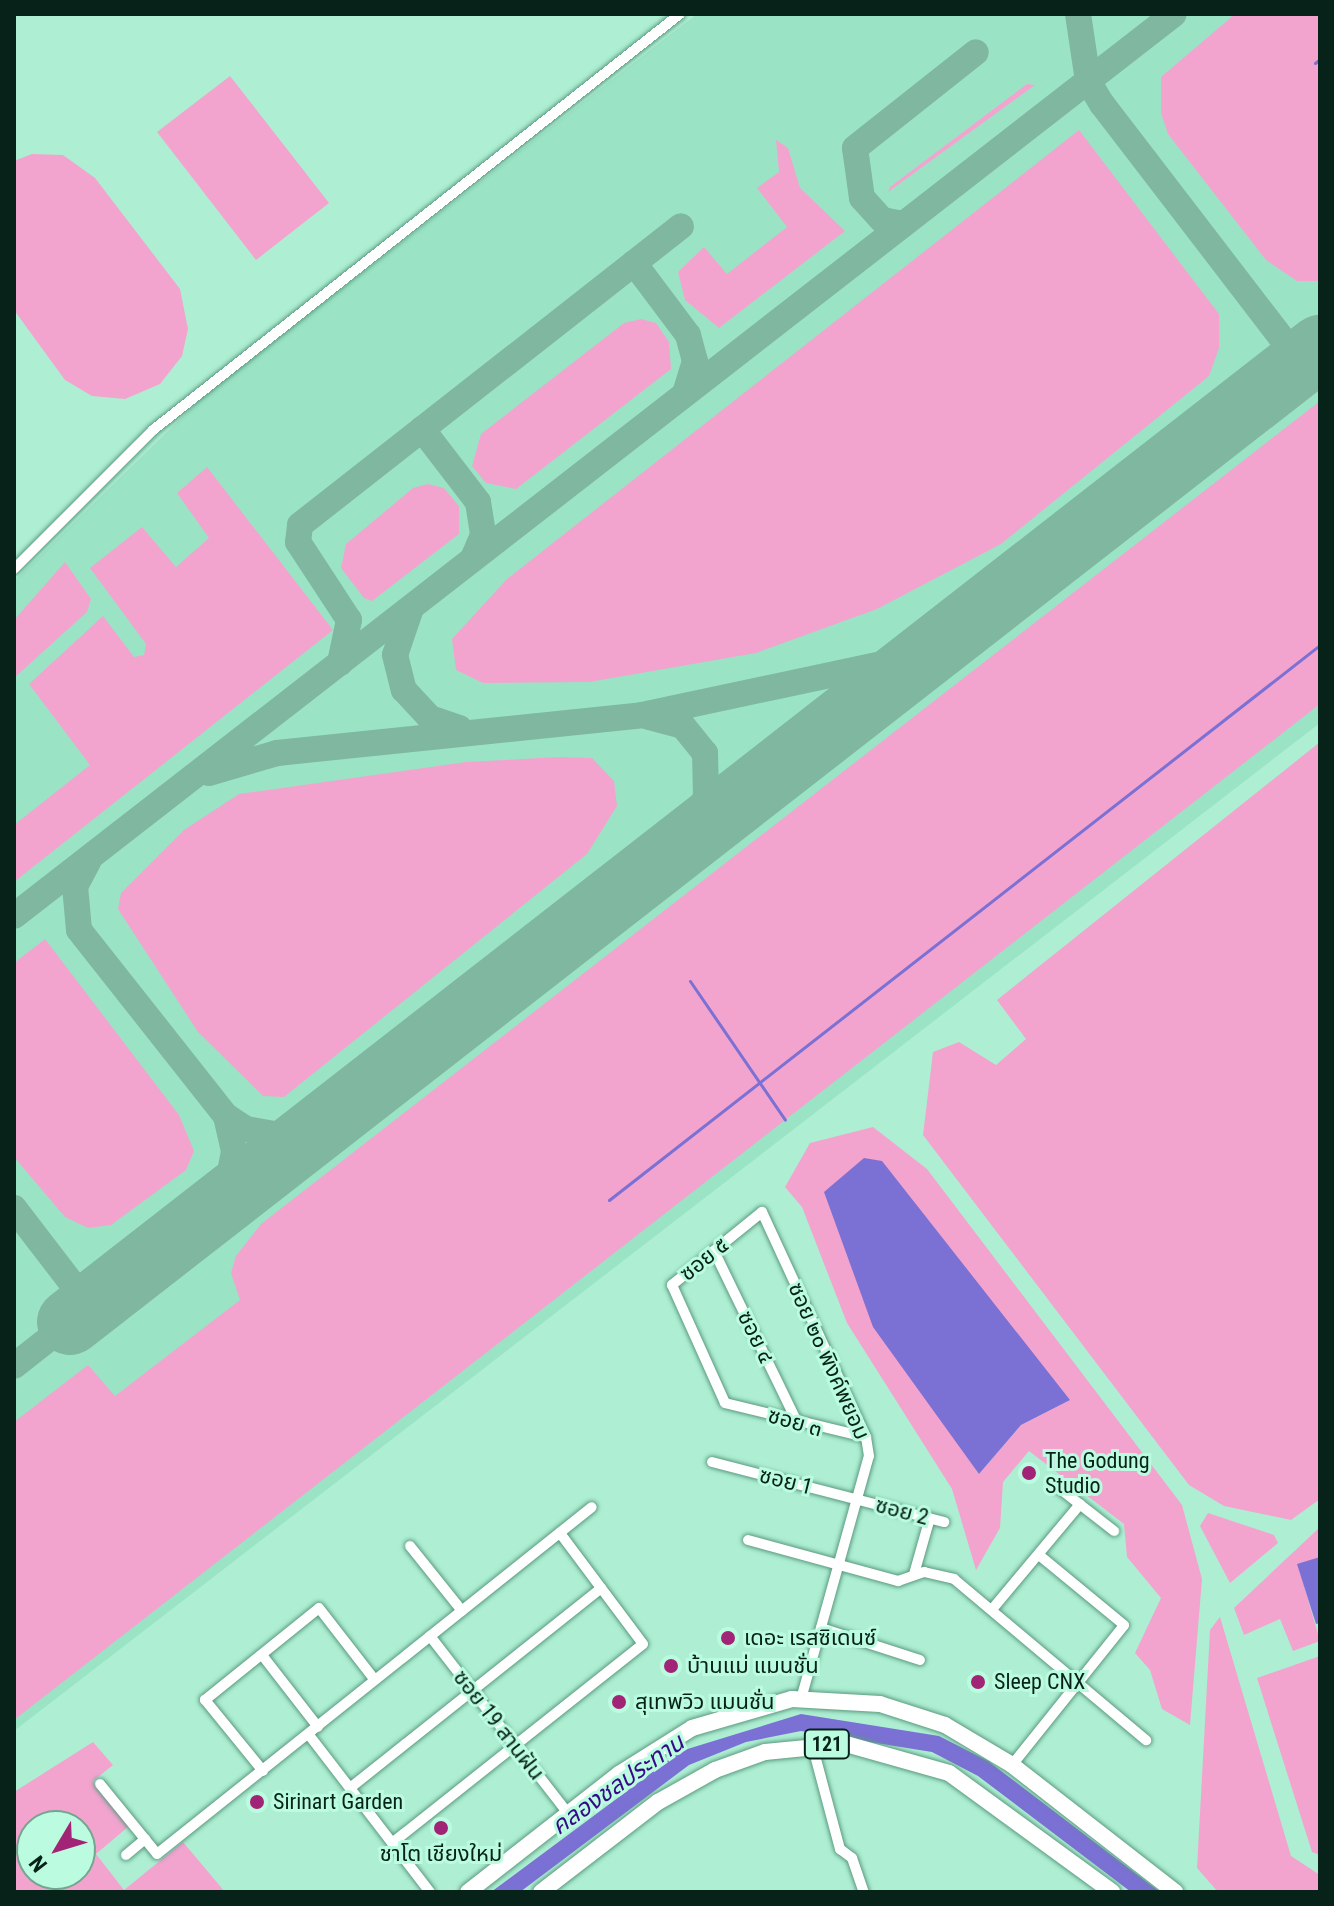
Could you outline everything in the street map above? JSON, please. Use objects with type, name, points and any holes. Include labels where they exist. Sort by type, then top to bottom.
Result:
[{"type":"main road","name":"121","points":[[468,1892],[568,1813],[692,1728],[801,1699],[911,1712],[1012,1765],[1175,1892]]},
{"type":"main road","name":"121","points":[[541,1892],[685,1786],[747,1757],[812,1744],[884,1749],[949,1773],[1112,1892]]},
{"type":"street","points":[[14,569],[153,430],[680,14]]},
{"type":"street","name":"ซอย ๕","points":[[725,1403],[672,1285],[762,1212]]},
{"type":"street","name":"ซอย ๒๐ พิงค์พยอม","points":[[762,1212],[866,1437],[859,1500],[801,1699]]},
{"type":"street","name":"ซอย ๔","points":[[714,1251],[797,1422]]},
{"type":"street","name":"ซอย ๓","points":[[725,1403],[866,1437]]},
{"type":"street","name":"ซอย 1","points":[[712,1462],[859,1500]]},
{"type":"street","points":[[1055,1485],[1114,1531]]},
{"type":"street","name":"ซอย 2","points":[[859,1500],[944,1522]]},
{"type":"street","points":[[994,1607],[1080,1504]]},
{"type":"street","points":[[100,1784],[157,1854],[592,1507]]},
{"type":"street","points":[[914,1574],[930,1518]]},
{"type":"street","points":[[392,1843],[643,1644],[560,1533]]},
{"type":"street","points":[[748,1540],[898,1581],[914,1574],[954,1579],[994,1607],[1146,1740]]},
{"type":"street","points":[[410,1546],[462,1611]]},
{"type":"street","points":[[1012,1765],[1124,1625],[1039,1555]]},
{"type":"street","points":[[350,1788],[601,1588]]},
{"type":"street","points":[[263,1771],[205,1700],[319,1608],[374,1679]]},
{"type":"street","points":[[821,1628],[920,1660]]},
{"type":"street","name":"ซอย 19 สานฝัน","points":[[430,1636],[568,1813]]},
{"type":"street","points":[[262,1655],[350,1788],[430,1892]]},
{"type":"street","points":[[812,1744],[840,1849],[852,1858],[864,1892]]},
{"type":"street","points":[[126,1855],[145,1839]]},
{"type":"shaded area","points":[[697,14],[1320,14],[1320,723],[14,1731],[14,581],[205,395]]},
{"type":"shaded area","points":[[1235,14],[1320,14],[1320,281],[1297,281],[1266,260],[1168,134],[1161,113],[1161,77]]},
{"type":"shaded area","points":[[230,76],[329,203],[256,260],[157,132]]},
{"type":"shaded area","points":[[1027,84],[1035,85],[888,192],[890,187]]},
{"type":"shaded area","points":[[1079,130],[1219,314],[1219,348],[1209,376],[1001,544],[877,609],[756,653],[589,682],[483,683],[456,670],[452,639],[507,579]]},
{"type":"shaded area","points":[[776,140],[788,148],[800,188],[845,231],[719,328],[685,300],[678,272],[704,247],[727,274],[787,227],[757,188],[779,172]]},
{"type":"shaded area","points":[[32,154],[63,155],[95,178],[180,289],[188,329],[182,356],[160,384],[125,399],[92,396],[65,380],[14,310],[14,161]]},
{"type":"shaded area","points":[[641,319],[656,323],[669,342],[671,369],[516,489],[486,483],[472,466],[481,434],[624,323]]},
{"type":"shaded area","points":[[1320,401],[1320,704],[14,1720],[14,1422],[88,1365],[115,1396],[240,1300],[231,1273],[236,1256],[261,1224]]},
{"type":"shaded area","points":[[207,467],[333,630],[14,882],[14,825],[90,765],[29,684],[103,616],[134,657],[144,655],[146,644],[90,568],[142,527],[176,567],[209,538],[177,493]]},
{"type":"shaded area","points":[[428,484],[444,488],[459,506],[459,534],[372,601],[364,598],[341,568],[346,544],[413,488]]},
{"type":"shaded area","points":[[65,562],[91,599],[87,612],[14,678],[14,620]]},
{"type":"shaded area","points":[[1320,742],[1320,1499],[1291,1520],[1224,1506],[1189,1485],[923,1135],[933,1052],[959,1042],[996,1065],[1026,1039],[997,1000]]},
{"type":"shaded area","points":[[592,758],[614,781],[617,806],[587,854],[284,1097],[263,1096],[198,1032],[118,909],[121,893],[184,830],[239,794],[466,762]]},
{"type":"shaded area","points":[[45,939],[179,1115],[194,1151],[186,1170],[111,1225],[88,1228],[65,1217],[14,1157],[14,963]]},
{"type":"shaded area","points":[[873,1127],[927,1169],[1182,1505],[1202,1579],[1190,1725],[1162,1709],[1150,1670],[1135,1653],[1161,1598],[1127,1557],[1124,1524],[1029,1451],[1003,1482],[1000,1528],[976,1570],[952,1489],[847,1323],[802,1207],[785,1187],[810,1143]],"holes":[[[1070,1400],[1021,1425],[979,1474],[964,1450]]]},
{"type":"shaded area","points":[[864,1158],[882,1161],[1070,1400],[1021,1425],[979,1474],[873,1327],[824,1192]]},
{"type":"shaded area","points":[[1208,1513],[1274,1535],[1278,1543],[1230,1583],[1200,1526]]},
{"type":"shaded area","points":[[1320,1527],[1320,1557],[1298,1565],[1320,1641],[1293,1651],[1280,1619],[1244,1635],[1234,1608]]},
{"type":"shaded area","points":[[1320,1557],[1320,1623],[1316,1624],[1297,1564]]},
{"type":"shaded area","points":[[1220,1617],[1291,1856],[1320,1875],[1320,1892],[1218,1892],[1197,1868],[1210,1630]]},
{"type":"shaded area","points":[[1320,1656],[1320,1855],[1312,1852],[1257,1678]]},
{"type":"shaded area","points":[[801,1714],[939,1736],[988,1761],[1160,1892],[1131,1892],[978,1776],[932,1752],[801,1731],[746,1742],[689,1765],[520,1892],[491,1892],[681,1751]]},
{"type":"shaded area","points":[[93,1742],[113,1765],[93,1781],[129,1826],[96,1854],[124,1890],[183,1842],[225,1892],[14,1892],[14,1792]]},
{"type":"waterway","points":[[1315,63],[1320,59]]},
{"type":"waterway","points":[[609,1200],[1320,645]]},
{"type":"waterway","points":[[690,981],[785,1120]]},
{"type":"taxiway","points":[[1078,14],[1088,81],[1102,104],[1301,363]]},
{"type":"taxiway","points":[[14,916],[1174,14]]},
{"type":"taxiway","points":[[903,224],[882,220],[862,198],[855,148],[976,52]]},
{"type":"taxiway","points":[[340,663],[349,620],[298,542],[300,525],[681,226]]},
{"type":"taxiway","points":[[634,263],[688,335],[695,361],[685,393]]},
{"type":"taxiway","points":[[422,429],[478,502],[483,535],[473,559]]},
{"type":"taxiway","points":[[410,611],[395,655],[404,690],[430,718],[459,728]]},
{"type":"taxiway","points":[[209,773],[277,753],[642,715],[929,654]]},
{"type":"taxiway","points":[[649,717],[683,726],[705,753],[706,796],[689,841]]},
{"type":"taxiway","points":[[88,862],[75,886],[79,930],[226,1116],[246,1129],[284,1136],[337,1115]]},
{"type":"taxiway","points":[[199,1222],[230,1172],[234,1151],[226,1116]]},
{"type":"taxiway","points":[[14,1208],[90,1307]]},
{"type":"taxiway","points":[[14,1366],[70,1322]]},
{"type":"runway","points":[[70,1322],[1320,348]]},
{"type":"place","name":"The Godung Studio","points":[[1029,1473]]},
{"type":"place","name":"เดอะ เรสซิเดนซ์","points":[[728,1638]]},
{"type":"place","name":"บ้านแม่ แมนชั่น","points":[[671,1666]]},
{"type":"place","name":"Sleep CNX","points":[[978,1682]]},
{"type":"place","name":"สุเทพวิว แมนชั่น","points":[[619,1702]]},
{"type":"place","name":"Sirinart Garden","points":[[257,1802]]},
{"type":"place","name":"ชาโต เชียงใหม่","points":[[441,1828]]},
{"type":"water label","name":"คลองชลประทาน","points":[[618,1785]]}]
